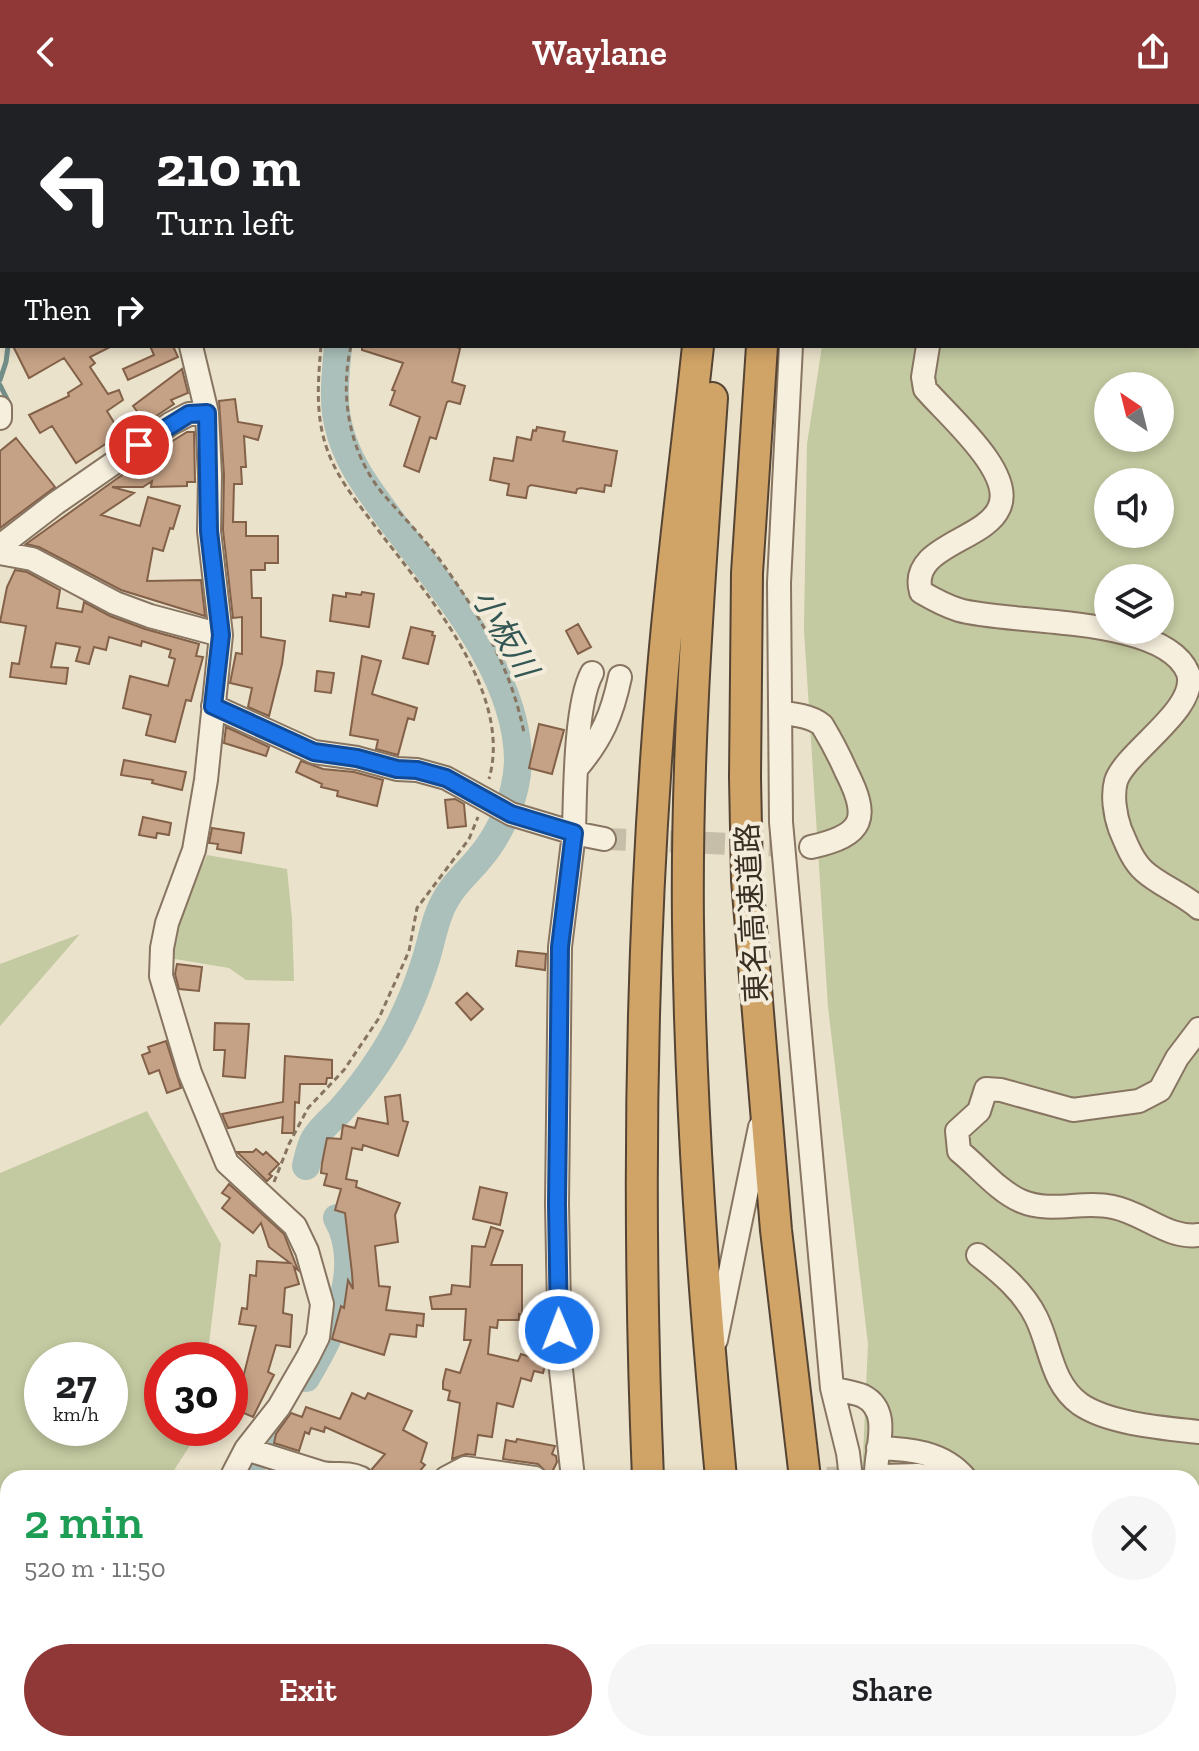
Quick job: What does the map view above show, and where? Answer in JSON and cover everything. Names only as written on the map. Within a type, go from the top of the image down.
[{"type":"highway","points":[[648,1470],[642,1203],[647,941],[662,681],[698,348]]},
{"type":"highway","name":"東名高速道路","points":[[716,348],[692,741],[688,920],[690,1064],[720,1470]]},
{"type":"highway","name":"東名高速道路","points":[[762,348],[747,573],[747,880],[765,1105],[804,1470]]},
{"type":"street","points":[[191,348],[207,413],[209,531],[221,635],[206,780],[194,850],[167,923],[161,976],[190,1073],[227,1163],[295,1226],[307,1251],[322,1304],[318,1337],[279,1407],[246,1449],[235,1470]]},
{"type":"street","points":[[791,348],[779,583],[782,846],[832,1388],[850,1470]]},
{"type":"street","points":[[928,348],[923,377],[925,389],[994,468],[1003,488],[1000,508],[991,520],[935,555],[924,566],[918,581],[921,592],[961,611],[1044,619],[1098,629],[1143,638],[1173,653],[1189,674],[1189,688],[1168,723],[1127,764],[1117,779],[1115,808],[1125,840],[1143,871],[1199,908]]},
{"type":"street","points":[[0,408],[0,418]]},
{"type":"street","points":[[0,546],[36,517],[170,424],[189,414],[207,413]]},
{"type":"street","points":[[0,553],[32,559],[138,612],[221,635]]},
{"type":"street","points":[[572,1470],[560,1361],[557,1204],[560,947],[574,833],[576,769],[584,692],[592,673]]},
{"type":"street","points":[[576,769],[600,739],[613,713],[620,677]]},
{"type":"street","points":[[213,706],[314,752],[357,758],[446,778],[511,814],[604,839]]},
{"type":"street","points":[[780,713],[794,714],[822,725],[858,794],[862,812],[856,827],[837,839],[811,847]]},
{"type":"street","points":[[1199,1029],[1177,1058],[1160,1090],[1139,1101],[1073,1110],[1001,1090],[986,1089],[979,1111],[957,1131],[959,1151],[1019,1200],[1039,1207],[1092,1204],[1112,1207],[1130,1211],[1176,1235],[1199,1235]]},
{"type":"street","points":[[711,1365],[765,1105]]},
{"type":"street","points":[[978,1255],[1006,1277],[1037,1318],[1058,1379],[1078,1403],[1099,1414],[1199,1432]]},
{"type":"street","points":[[832,1388],[861,1395],[876,1408],[881,1427],[880,1470]]},
{"type":"street","points":[[878,1448],[923,1452],[958,1470]]},
{"type":"street","points":[[246,1449],[312,1470]]},
{"type":"path","points":[[351,348],[346,387],[348,415],[366,468],[382,493],[438,557],[488,631],[513,686],[524,733]]},
{"type":"green space","points":[[822,348],[1199,348],[1199,1470],[862,1470],[868,1344],[828,1007],[804,630],[807,444]]},
{"type":"green space","points":[[207,855],[287,869],[294,981],[246,980],[229,968],[169,958],[175,920]]},
{"type":"green space","points":[[80,934],[0,1026],[0,964]]},
{"type":"green space","points":[[147,1111],[221,1244],[209,1342],[144,1342],[144,1446],[190,1446],[174,1470],[0,1470],[0,1173]]},
{"type":"building","points":[[14,348],[108,348],[90,357],[95,363],[90,367],[108,394],[119,390],[123,400],[107,411],[121,434],[76,463],[52,426],[40,433],[29,415],[69,396],[68,393],[82,384],[64,358],[29,378]]},
{"type":"building","points":[[151,348],[174,348],[178,357],[128,380],[123,369],[154,355]]},
{"type":"building","points":[[460,349],[452,382],[465,386],[460,404],[447,402],[436,439],[430,437],[419,472],[404,466],[420,417],[390,405],[395,391],[392,390],[403,363],[362,350]]},
{"type":"building","points":[[182,369],[188,393],[171,400],[174,404],[146,423],[133,406]]},
{"type":"building","points":[[235,399],[238,422],[262,426],[258,440],[244,436],[246,467],[241,467],[242,484],[234,484],[233,522],[246,522],[246,536],[278,536],[278,563],[265,563],[265,570],[251,570],[252,598],[261,598],[261,637],[285,641],[269,716],[248,707],[252,688],[230,683],[236,653],[242,654],[242,617],[233,618],[223,530],[224,475],[219,401]]},
{"type":"building","points":[[537,427],[565,432],[563,441],[617,451],[611,486],[605,485],[604,492],[581,488],[576,493],[531,485],[526,498],[507,495],[509,484],[490,480],[494,458],[513,461],[517,437],[531,440]]},
{"type":"building","points":[[187,432],[194,432],[195,482],[187,482],[187,486],[151,487],[152,481],[143,487],[112,487],[134,493],[101,515],[140,526],[148,497],[180,506],[163,551],[153,548],[147,581],[201,580],[205,616],[121,590],[39,547],[26,544],[147,457]]},
{"type":"building","points":[[16,438],[55,487],[0,528],[0,451]]},
{"type":"building","points":[[15,570],[27,572],[60,590],[57,608],[82,612],[84,602],[145,629],[199,644],[196,656],[203,657],[191,701],[186,700],[175,742],[146,735],[151,715],[123,708],[130,676],[168,686],[175,659],[169,657],[171,650],[142,641],[141,646],[109,637],[106,650],[94,647],[89,664],[76,661],[80,647],[56,643],[51,667],[68,668],[66,684],[10,677],[12,663],[19,664],[26,626],[0,622],[7,587]]},
{"type":"building","points":[[362,592],[374,594],[369,627],[330,621],[333,595],[346,597],[346,593],[361,595]]},
{"type":"building","points":[[578,624],[591,647],[578,654],[566,631]]},
{"type":"building","points":[[411,627],[433,632],[435,636],[428,664],[403,658]]},
{"type":"building","points":[[362,656],[381,661],[372,694],[417,708],[414,720],[408,718],[398,755],[376,749],[378,740],[350,735]]},
{"type":"building","points":[[317,671],[334,673],[331,693],[315,691]]},
{"type":"building","points":[[539,724],[564,730],[552,774],[529,768]]},
{"type":"building","points":[[226,727],[269,747],[266,756],[224,743]]},
{"type":"building","points":[[124,760],[186,772],[182,790],[152,783],[153,780],[121,775]]},
{"type":"building","points":[[301,761],[323,769],[354,772],[383,780],[377,806],[337,796],[338,791],[321,787],[322,784],[296,772]]},
{"type":"building","points":[[455,799],[464,804],[466,826],[448,828],[445,800]]},
{"type":"building","points":[[143,817],[171,823],[169,835],[157,833],[156,838],[139,835]]},
{"type":"building","points":[[212,828],[244,833],[241,853],[217,849],[218,844],[209,843]]},
{"type":"building","points":[[518,951],[546,954],[545,970],[516,966]]},
{"type":"building","points":[[177,964],[202,967],[199,991],[179,989],[175,974]]},
{"type":"building","points":[[467,993],[483,1009],[471,1020],[456,1003]]},
{"type":"building","points":[[215,1023],[249,1024],[245,1078],[223,1076],[225,1050],[214,1050]]},
{"type":"building","points":[[166,1041],[181,1088],[167,1093],[159,1070],[149,1074],[142,1055],[150,1052],[148,1047]]},
{"type":"building","points":[[285,1056],[332,1060],[332,1078],[327,1078],[326,1084],[300,1084],[299,1103],[295,1102],[294,1133],[282,1133],[283,1117],[228,1128],[222,1114],[283,1102]]},
{"type":"building","points":[[400,1095],[403,1121],[408,1122],[398,1156],[363,1145],[362,1150],[352,1148],[346,1179],[357,1181],[356,1187],[400,1203],[395,1215],[398,1242],[375,1246],[379,1286],[390,1287],[386,1310],[424,1314],[423,1326],[417,1325],[416,1337],[390,1334],[384,1355],[332,1339],[341,1306],[344,1308],[348,1280],[353,1289],[352,1273],[345,1213],[335,1210],[341,1189],[324,1185],[327,1174],[321,1173],[327,1138],[341,1139],[343,1125],[355,1128],[358,1118],[388,1124],[385,1097]]},
{"type":"building","points":[[256,1149],[263,1155],[266,1152],[279,1164],[269,1174],[272,1176],[267,1181],[237,1152],[253,1152]]},
{"type":"building","points":[[229,1184],[284,1234],[298,1270],[294,1267],[299,1284],[285,1288],[283,1313],[292,1315],[290,1347],[276,1345],[268,1372],[274,1375],[253,1417],[248,1415],[248,1358],[256,1326],[239,1324],[242,1308],[247,1309],[250,1275],[256,1276],[257,1261],[290,1263],[269,1247],[261,1223],[253,1233],[222,1208],[230,1198],[222,1193]]},
{"type":"building","points":[[480,1187],[507,1193],[500,1225],[473,1219]]},
{"type":"building","points":[[491,1227],[503,1231],[491,1265],[522,1265],[522,1315],[519,1314],[519,1320],[498,1320],[497,1328],[490,1327],[488,1354],[518,1361],[521,1354],[546,1362],[543,1373],[534,1371],[531,1381],[521,1378],[513,1407],[497,1403],[492,1437],[478,1435],[475,1455],[466,1454],[452,1459],[460,1403],[448,1400],[450,1391],[443,1389],[443,1382],[446,1369],[460,1373],[471,1340],[464,1340],[466,1309],[432,1309],[430,1297],[451,1294],[452,1285],[470,1287],[472,1246],[485,1247]]},
{"type":"building","points":[[352,1393],[365,1399],[368,1393],[412,1411],[403,1430],[427,1443],[421,1462],[425,1465],[421,1470],[372,1470],[385,1454],[325,1427],[324,1432],[311,1428],[309,1434],[305,1432],[299,1451],[274,1443],[276,1434],[291,1413],[302,1417],[306,1407],[340,1419]]},
{"type":"building","points":[[517,1439],[555,1446],[552,1454],[557,1462],[553,1470],[544,1470],[538,1464],[503,1459],[506,1440],[516,1442]]},
{"type":"waterway","points":[[0,380],[8,348]]},
{"type":"waterway","name":"小板川","points":[[306,1166],[315,1138],[364,1082],[398,1028],[420,978],[443,905],[454,887],[486,850],[506,814],[515,788],[518,761],[515,728],[491,663],[452,602],[366,486],[346,450],[335,404],[338,348]]},
{"type":"waterway","points":[[0,385],[10,405]]},
{"type":"waterway","name":"小板川","points":[[306,1378],[335,1321],[347,1279],[345,1238],[337,1218]]},
{"type":"waterway","name":"小板川","points":[[248,1470],[274,1430]]},
{"type":"tunnel","points":[[604,839],[811,847]]},
{"type":"route","points":[[139,445],[189,414],[207,413],[209,531],[221,635],[213,706],[314,752],[357,758],[446,778],[511,814],[574,833],[568,862],[560,947],[559,1330]]}]
